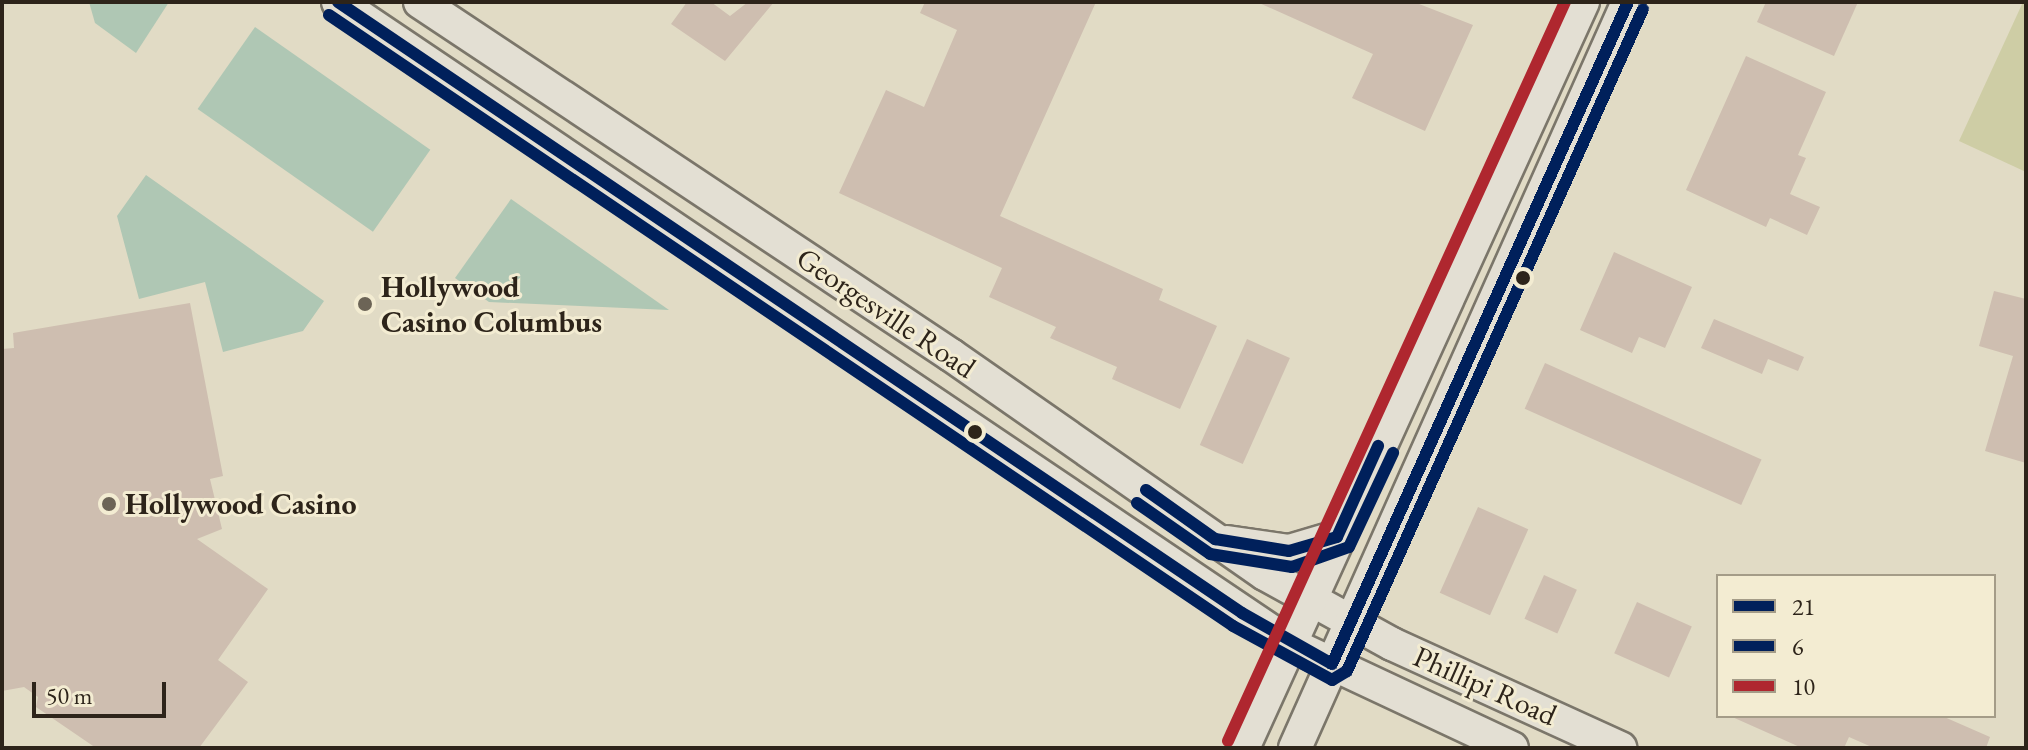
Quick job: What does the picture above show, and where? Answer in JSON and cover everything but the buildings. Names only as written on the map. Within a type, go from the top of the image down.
[{"type":"main road","name":"Georgesville Road","points":[[338,2],[1290,644],[1332,664]]},
{"type":"main road","name":"Georgesville Road","points":[[420,2],[1215,539],[1309,601],[1351,624]]},
{"type":"main road","points":[[1609,45],[1599,28],[1611,2]]},
{"type":"main road","points":[[1295,748],[1628,2]]},
{"type":"main road","points":[[1243,748],[1576,16]]},
{"type":"main road","points":[[1469,358],[1475,307],[1549,146],[1577,58],[1576,16]]},
{"type":"main road","points":[[1215,539],[1289,551],[1337,537]]},
{"type":"main road","name":"Phillipi Road","points":[[1351,624],[1620,748]]},
{"type":"main road","name":"Phillipi Road","points":[[1332,664],[1512,748]]},
{"type":"shaded area","points":[[89,2],[169,2],[136,53],[95,23]]},
{"type":"shaded area","points":[[2023,2],[2026,2],[2026,172],[1959,141]]},
{"type":"shaded area","points":[[255,27],[430,150],[373,232],[198,109]]},
{"type":"shaded area","points":[[146,175],[324,301],[303,331],[223,352],[205,282],[139,299],[117,216]]},
{"type":"shaded area","points":[[511,199],[669,310],[489,302],[455,278]]},
{"type":"transit line","name":"21","points":[[338,2],[1242,613],[1332,664],[1628,2]]},
{"type":"transit line","name":"10","points":[[1228,741],[1565,2]]},
{"type":"transit line","name":"6","points":[[329,15],[1233,626],[1332,680],[1347,671],[1643,9]]},
{"type":"transit line","name":"21","points":[[1146,490],[1215,539],[1289,551],[1337,537],[1378,446]]},
{"type":"transit line","name":"6","points":[[1137,503],[1210,554],[1292,567],[1349,547],[1393,453]]},
{"type":"place","name":"Hollywood Casino Columbus","points":[[365,304]]},
{"type":"place","name":"Hollywood Casino","points":[[109,504]]}]
